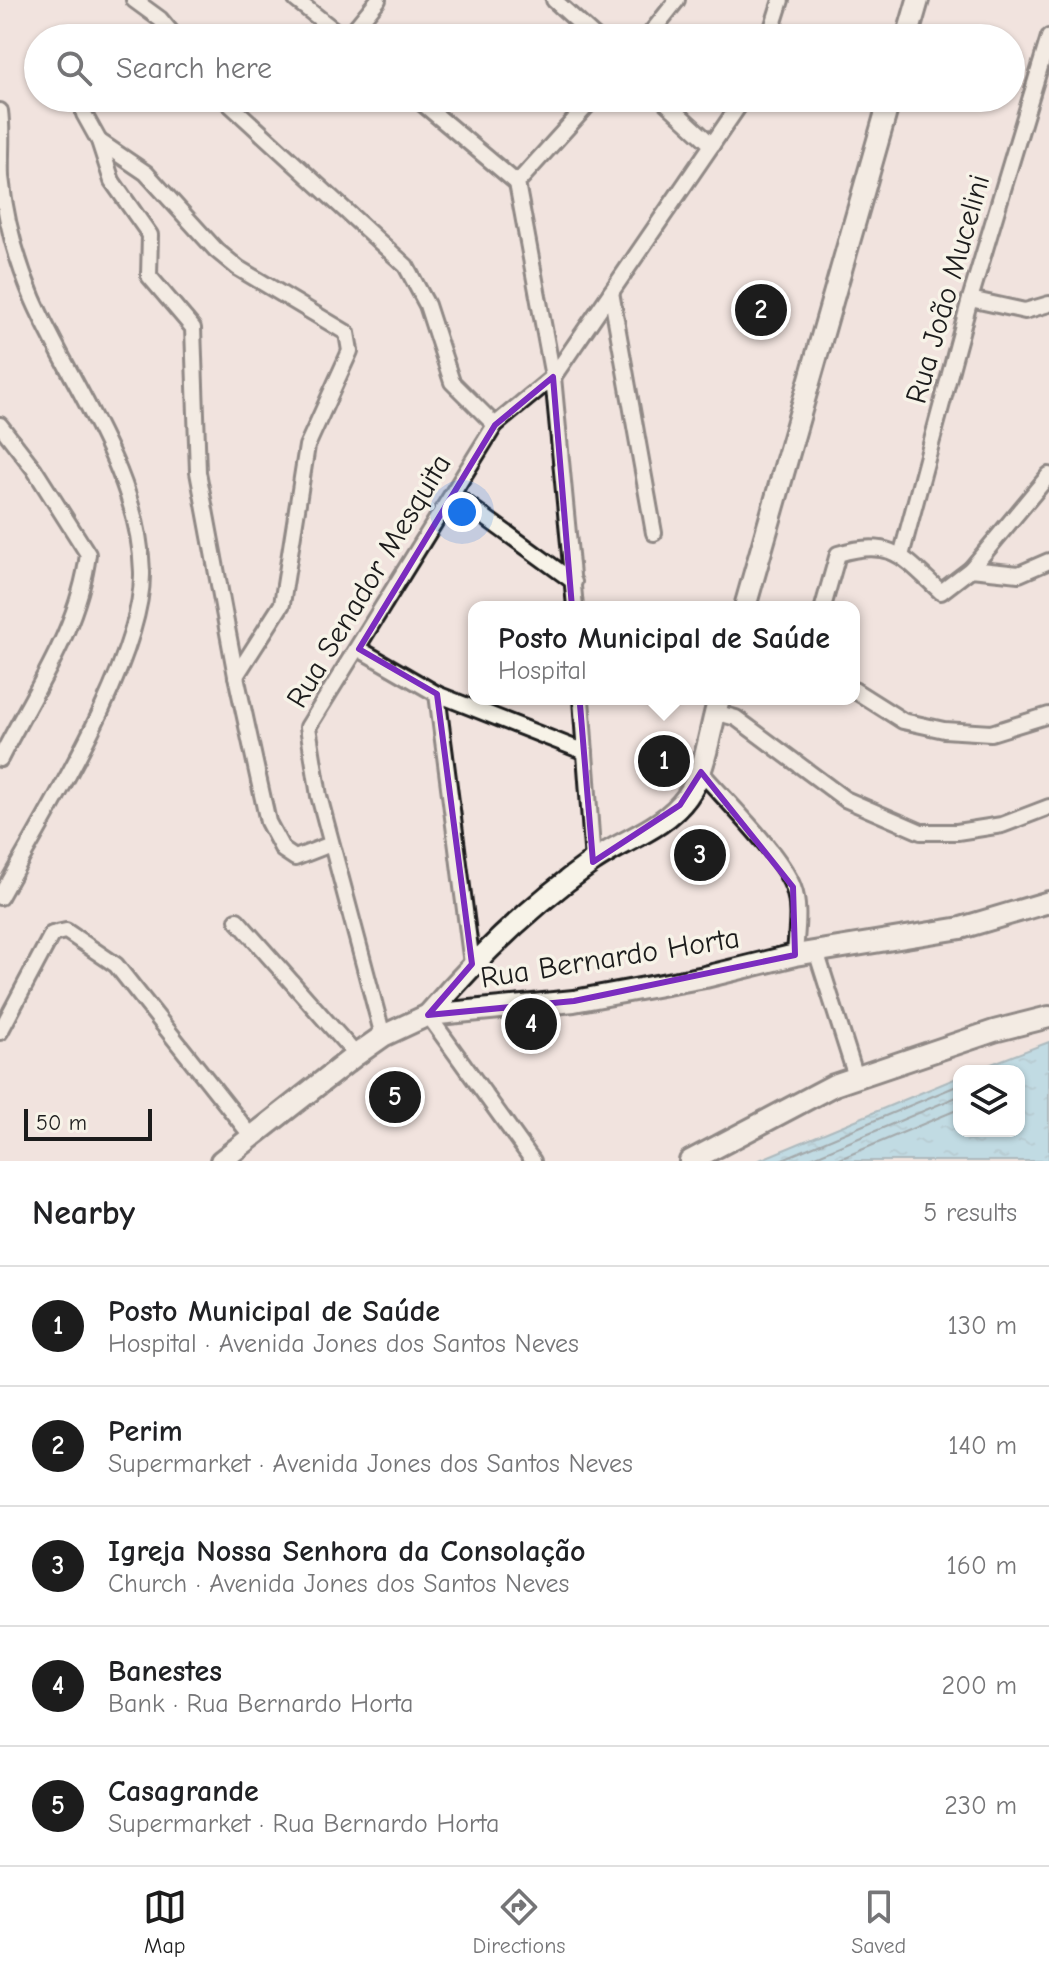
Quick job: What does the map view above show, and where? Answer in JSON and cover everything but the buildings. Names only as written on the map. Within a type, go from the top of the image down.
[{"type":"main road","points":[[911,24],[918,0]]},
{"type":"main road","points":[[747,601],[886,112]]},
{"type":"main road","points":[[428,1015],[472,964],[593,862],[652,828],[680,805],[701,772],[717,705]]},
{"type":"main road","name":"Rua Bernardo Horta","points":[[221,1161],[356,1055],[383,1036],[428,1015],[574,1001],[705,977],[816,951],[961,928],[1049,902]]},
{"type":"main road","points":[[690,1161],[856,1077],[994,1031],[1049,1017]]},
{"type":"street","points":[[134,0],[164,24]]},
{"type":"street","points":[[296,0],[327,24]]},
{"type":"street","points":[[357,24],[378,0]]},
{"type":"street","points":[[554,0],[581,24]]},
{"type":"street","points":[[773,24],[781,0]]},
{"type":"street","points":[[659,24],[676,3]]},
{"type":"street","name":"Rua João Mucelini","points":[[901,556],[970,299],[1049,37]]},
{"type":"street","points":[[0,111],[1,176],[10,232],[32,298],[123,478],[142,573],[135,627],[97,718],[0,897]]},
{"type":"street","points":[[239,112],[371,230],[406,266],[427,305],[452,382],[495,425]]},
{"type":"street","points":[[433,112],[517,183],[553,377],[575,601]]},
{"type":"street","points":[[517,183],[581,112]]},
{"type":"street","points":[[676,112],[712,145]]},
{"type":"street","name":"Rua Senador Mesquita","points":[[383,1036],[331,844],[308,727],[495,425],[553,377],[734,112]]},
{"type":"street","points":[[84,114],[99,141],[112,181],[150,235],[149,276],[193,328],[198,472],[236,676],[268,822],[283,850],[290,856],[302,858],[331,844]]},
{"type":"street","points":[[99,141],[146,173],[216,250],[278,294],[339,326],[350,340],[345,364],[307,446],[282,604],[236,676]]},
{"type":"street","points":[[611,292],[654,533]]},
{"type":"street","points":[[970,299],[1025,311],[1049,304]]},
{"type":"street","points":[[0,425],[34,469],[88,554],[84,581],[75,608],[36,693],[0,759]]},
{"type":"street","points":[[825,601],[838,554],[867,545],[901,556],[941,592],[971,569],[1049,475]]},
{"type":"street","points":[[453,494],[574,582]]},
{"type":"street","points":[[971,569],[1019,574],[1049,561]]},
{"type":"street","points":[[359,649],[437,694],[585,752]]},
{"type":"street","points":[[437,694],[472,964]]},
{"type":"street","points":[[860,694],[903,721],[944,730],[991,733],[1049,715]]},
{"type":"street","points":[[581,705],[593,862]]},
{"type":"street","points":[[717,705],[845,799],[921,832],[957,832],[1002,825],[1049,807]]},
{"type":"street","points":[[701,772],[780,866],[793,887],[797,908],[795,955]]},
{"type":"street","points":[[237,920],[356,1055]]},
{"type":"street","points":[[0,1032],[52,934],[66,931],[116,965],[253,1138]]},
{"type":"street","points":[[816,951],[856,1077]]},
{"type":"street","points":[[428,1015],[533,1161]]},
{"type":"highlighted area","points":[[553,377],[593,862],[680,805],[701,772],[793,887],[795,955],[574,1001],[428,1015],[472,964],[437,694],[359,649],[495,425]]},
{"type":"water","points":[[1049,1042],[1049,1161],[757,1161],[953,1079],[953,1137],[1025,1137],[1025,1065],[989,1065]]},
{"type":"place","name":"Perim","points":[[761,310]]},
{"type":"place","name":"Posto Municipal de Saúde","points":[[664,761]]},
{"type":"place","name":"Igreja Nossa Senhora da Consolação","points":[[700,855]]},
{"type":"place","name":"Banestes","points":[[531,1024]]},
{"type":"place","name":"Casagrande","points":[[395,1097]]}]
